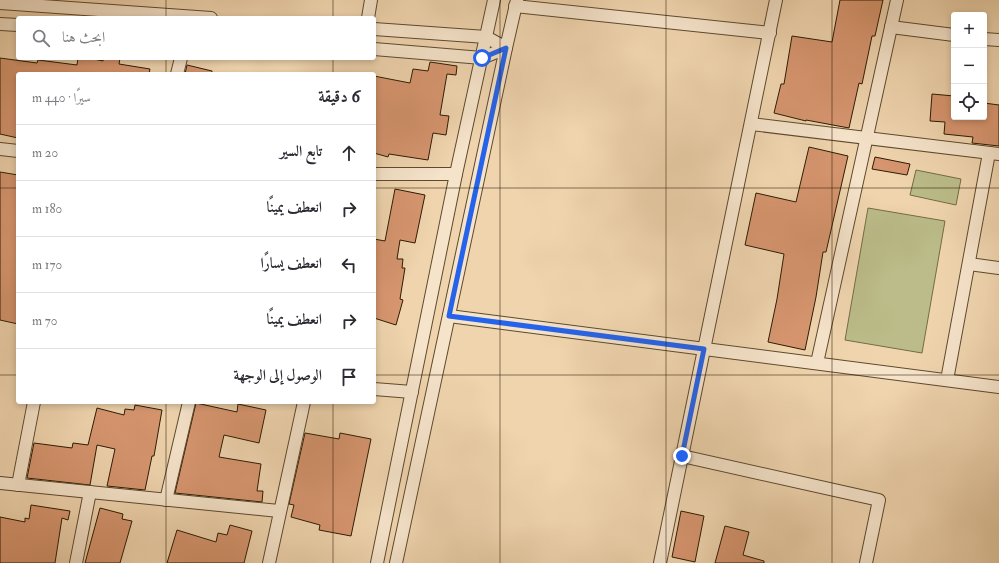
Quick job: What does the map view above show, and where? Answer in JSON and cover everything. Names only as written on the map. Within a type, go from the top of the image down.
[{"type":"street","points":[[368,16],[371,0]]},
{"type":"street","points":[[377,563],[456,174],[494,0]]},
{"type":"street","points":[[660,563],[776,0]]},
{"type":"street","points":[[817,363],[897,0]]},
{"type":"street","points":[[0,3],[113,6],[195,16]]},
{"type":"street","points":[[396,563],[516,3],[770,33]]},
{"type":"street","points":[[0,24],[16,25]]},
{"type":"street","points":[[891,27],[951,35]]},
{"type":"street","points":[[376,29],[486,37],[506,48]]},
{"type":"street","points":[[987,38],[999,40]]},
{"type":"street","points":[[376,49],[482,58],[506,48]]},
{"type":"street","points":[[178,72],[180,60]]},
{"type":"street","points":[[751,124],[994,153],[969,264],[947,380]]},
{"type":"street","points":[[0,149],[16,151]]},
{"type":"street","points":[[376,174],[456,174]]},
{"type":"street","points":[[969,264],[999,268]]},
{"type":"street","points":[[449,316],[999,387]]},
{"type":"street","points":[[376,388],[412,392]]},
{"type":"street","points":[[18,485],[34,404]]},
{"type":"street","points":[[166,500],[188,404]]},
{"type":"street","points":[[268,563],[304,404]]},
{"type":"street","points":[[682,456],[879,500],[866,563]]},
{"type":"street","points":[[0,483],[279,511]]},
{"type":"street","points":[[76,563],[90,492]]},
{"type":"green space","points":[[916,170],[961,179],[956,205],[910,195]]},
{"type":"green space","points":[[868,208],[945,221],[922,353],[845,340]]},
{"type":"building","points":[[840,0],[883,0],[875,36],[872,36],[862,84],[859,83],[849,128],[806,121],[774,113],[781,84],[784,84],[792,36],[832,42]]},
{"type":"building","points":[[0,58],[37,63],[38,60],[77,65],[78,60],[120,60],[119,64],[150,69],[149,72],[16,72],[16,138],[0,134]]},
{"type":"building","points":[[430,62],[457,66],[456,75],[447,74],[440,115],[449,116],[446,135],[433,133],[428,160],[389,154],[388,157],[376,154],[376,76],[410,83],[413,69],[428,71]]},
{"type":"building","points":[[187,65],[212,71],[212,72],[185,72]]},
{"type":"building","points":[[932,94],[951,96],[951,120],[987,120],[987,103],[999,105],[999,146],[972,143],[973,137],[944,134],[945,122],[930,121]]},
{"type":"building","points":[[809,147],[848,156],[826,252],[823,252],[816,297],[805,350],[768,342],[784,254],[745,245],[756,193],[796,202]]},
{"type":"building","points":[[875,157],[910,164],[907,175],[872,169]]},
{"type":"building","points":[[0,172],[16,175],[16,324],[0,320]]},
{"type":"building","points":[[395,189],[425,195],[415,243],[400,240],[397,259],[403,259],[402,268],[405,268],[400,299],[403,300],[396,325],[376,319],[376,239],[385,241]]},
{"type":"building","points":[[196,404],[237,412],[238,404],[266,410],[259,443],[224,435],[219,457],[261,464],[257,491],[263,491],[262,502],[175,493]]},
{"type":"building","points":[[135,405],[162,410],[154,456],[152,456],[145,490],[107,486],[115,449],[97,445],[90,485],[27,478],[34,443],[72,448],[73,443],[88,445],[97,408],[124,415],[125,409],[134,410]]},
{"type":"building","points":[[305,433],[339,439],[340,433],[371,439],[351,536],[319,530],[320,525],[291,517],[294,505],[289,504]]},
{"type":"building","points":[[31,505],[70,511],[68,520],[62,518],[55,563],[0,563],[0,517],[25,522],[25,518],[29,519]]},
{"type":"building","points":[[100,508],[123,514],[122,519],[132,521],[120,563],[85,563]]},
{"type":"building","points":[[681,511],[704,516],[695,562],[672,557]]},
{"type":"building","points":[[230,525],[252,531],[244,563],[167,563],[177,530],[216,542],[218,533],[227,535]]},
{"type":"building","points":[[725,526],[749,532],[743,555],[764,561],[764,563],[715,563]]},
{"type":"route","points":[[482,58],[506,48],[449,316],[704,349],[682,456]]}]
